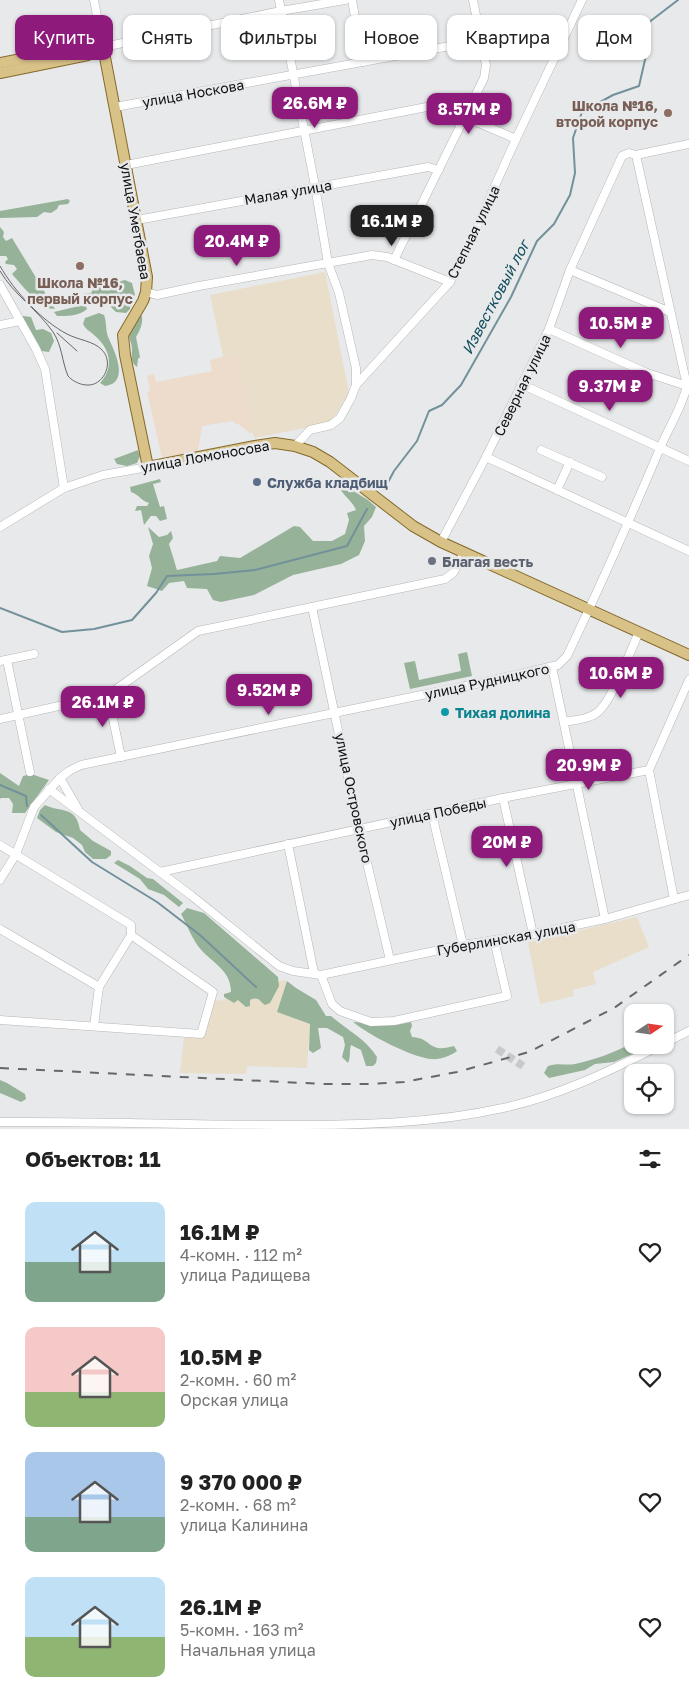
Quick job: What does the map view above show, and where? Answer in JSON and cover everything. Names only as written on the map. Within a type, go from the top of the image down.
[{"type":"main road","points":[[0,62],[37,60]]},
{"type":"main road","points":[[0,73],[37,60]]},
{"type":"main road","name":"улица Уметбаева","points":[[106,60],[147,277],[143,301],[123,335],[125,355],[148,467]]},
{"type":"main road","name":"улица Ломоносова","points":[[148,467],[275,443],[313,452],[330,462],[414,526],[441,542],[689,655]]},
{"type":"street","name":"улица Уметбаева","points":[[94,0],[97,15]]},
{"type":"street","points":[[279,0],[328,262],[339,292],[356,368],[356,386]]},
{"type":"street","points":[[113,45],[345,0]]},
{"type":"street","points":[[352,0],[363,62]]},
{"type":"street","points":[[473,0],[476,15]]},
{"type":"street","name":"Степная улица","points":[[568,29],[582,0]]},
{"type":"street","name":"улица Носкова","points":[[115,107],[447,46]]},
{"type":"street","points":[[394,260],[484,78],[485,60]]},
{"type":"street","name":"Степная улица","points":[[294,446],[310,430],[331,424],[340,418],[356,386],[450,282],[553,60]]},
{"type":"street","points":[[126,165],[437,105],[516,138]]},
{"type":"street","points":[[636,155],[689,144]]},
{"type":"street","name":"Северная улица","points":[[441,542],[486,457],[549,329],[570,270],[622,156],[629,153],[636,155]]},
{"type":"street","name":"улица Рудницкого","points":[[0,880],[16,854],[34,807],[60,778],[81,765],[336,714],[552,667],[558,665],[567,656],[660,448],[684,400],[688,385],[686,359],[670,312],[636,155]]},
{"type":"street","name":"Малая улица","points":[[137,220],[428,166],[438,170]]},
{"type":"street","points":[[146,292],[157,295],[372,255],[394,260],[450,282]]},
{"type":"street","points":[[570,270],[670,312]]},
{"type":"street","points":[[0,286],[36,349],[45,369],[64,488]]},
{"type":"street","points":[[0,325],[20,321]]},
{"type":"street","points":[[549,329],[647,373],[688,385]]},
{"type":"street","points":[[521,384],[689,461]]},
{"type":"street","points":[[541,450],[602,477]]},
{"type":"street","points":[[486,457],[689,551]]},
{"type":"street","points":[[557,490],[570,462]]},
{"type":"street","name":"улица Ломоносова","points":[[0,528],[64,488],[104,475],[148,467]]},
{"type":"street","points":[[0,719],[108,695],[198,631],[445,579],[453,573],[464,553]]},
{"type":"street","name":"улица Островского","points":[[312,607],[390,960]]},
{"type":"street","points":[[564,722],[591,716],[600,710],[611,693],[639,632]]},
{"type":"street","points":[[30,772],[4,661],[34,654]]},
{"type":"street","points":[[552,667],[605,919]]},
{"type":"street","points":[[674,900],[649,770],[689,680]]},
{"type":"street","points":[[108,695],[120,757]]},
{"type":"street","name":"улица Победы","points":[[160,872],[503,798],[649,770]]},
{"type":"street","points":[[60,778],[79,811]]},
{"type":"street","name":"Губерлинская улица","points":[[49,789],[192,896],[279,966],[293,971],[317,974],[463,945],[533,934],[605,919],[689,895]]},
{"type":"street","points":[[503,798],[533,934]]},
{"type":"street","points":[[432,814],[463,945]]},
{"type":"street","points":[[288,844],[317,974],[332,1004],[340,1011],[371,1022],[394,1021],[507,996],[494,940]]},
{"type":"street","points":[[0,845],[131,925],[131,935],[99,987],[94,1026]]},
{"type":"street","points":[[0,929],[99,987]]},
{"type":"street","points":[[0,1020],[201,1034],[213,992],[131,935]]},
{"type":"street","points":[[674,1038],[689,1031]]},
{"type":"street","points":[[0,1122],[363,1125],[441,1120],[504,1108],[555,1093],[610,1071],[643,1054]]},
{"type":"shaded area","points":[[325,272],[349,393],[330,423],[254,438],[236,353],[223,356],[210,295]]},
{"type":"shaded area","points":[[236,353],[253,433],[250,433],[233,421],[202,426],[198,451],[162,458],[147,392],[150,391],[147,376],[154,374],[156,382],[212,371],[210,360]]},
{"type":"shaded area","points":[[637,917],[649,947],[593,972],[596,984],[573,990],[574,996],[540,1004],[528,942]]},
{"type":"shaded area","points":[[284,980],[287,981],[277,1012],[310,1024],[307,1068],[247,1066],[246,1074],[180,1073],[184,1038],[204,1038],[213,999],[219,1001]]},
{"type":"green space","points":[[68,199],[70,201],[68,204],[59,205],[51,213],[44,212],[37,217],[0,218],[0,211]]},
{"type":"green space","points":[[0,227],[4,232],[3,237],[6,241],[12,238],[55,309],[45,308],[43,301],[40,298],[33,297],[12,274],[17,269],[14,265],[6,264],[5,262],[8,259],[6,256],[0,256]]},
{"type":"green space","points":[[125,280],[132,283],[135,295],[131,298],[130,309],[126,313],[116,312],[109,305],[97,305],[84,300],[82,294],[91,293],[94,288]]},
{"type":"green space","points":[[86,306],[87,309],[81,313],[69,316],[57,316],[54,312]]},
{"type":"green space","points":[[99,313],[104,315],[106,330],[119,366],[117,379],[113,384],[105,386],[100,383],[108,371],[109,358],[107,352],[99,340],[83,324],[85,318]]},
{"type":"green space","points":[[23,316],[31,317],[36,330],[43,329],[51,333],[54,341],[49,352],[41,351],[21,319]]},
{"type":"green space","points":[[140,316],[142,316],[142,324],[136,337],[140,357],[137,367],[132,361],[132,346],[129,332]]},
{"type":"green space","points":[[138,450],[140,456],[137,463],[127,466],[117,464],[114,459]]},
{"type":"green space","points":[[160,479],[161,482],[153,484],[160,507],[164,506],[167,519],[160,521],[156,516],[151,516],[144,525],[141,510],[135,511],[137,506],[147,506],[149,503],[131,492],[130,487]]},
{"type":"green space","points":[[342,484],[376,507],[372,517],[364,526],[365,541],[359,555],[341,564],[293,575],[254,595],[221,602],[213,600],[207,589],[187,588],[184,581],[169,583],[162,591],[147,586],[152,568],[149,556],[153,544],[148,527],[159,537],[167,535],[171,531],[173,538],[169,544],[177,570],[217,561],[220,556],[240,558],[294,526],[300,527],[313,541],[332,541],[345,534],[349,520],[347,513],[356,510],[340,489]]},
{"type":"green space","points":[[467,652],[472,676],[410,689],[404,663],[415,661],[419,680],[461,671],[458,654]]},
{"type":"green space","points":[[0,773],[19,786],[23,776],[31,774],[49,780],[25,813],[12,813],[13,804],[9,798],[0,799]]},
{"type":"green space","points":[[45,805],[71,813],[78,822],[80,830],[93,841],[111,851],[111,855],[106,859],[93,859],[85,852],[82,845],[73,838],[56,832],[37,818],[40,810]]},
{"type":"green space","points":[[118,860],[147,878],[153,879],[183,903],[179,907],[164,895],[148,889],[140,879],[114,863]]},
{"type":"green space","points":[[187,908],[204,913],[278,977],[279,986],[270,1003],[265,1005],[259,999],[253,999],[250,1000],[250,1006],[246,1007],[238,1000],[234,1003],[224,997],[224,994],[231,992],[228,977],[203,952],[193,938],[181,914]]},
{"type":"green space","points":[[287,981],[316,1000],[326,1016],[331,1016],[362,1040],[377,1057],[376,1063],[373,1066],[366,1066],[361,1050],[351,1045],[348,1063],[342,1057],[345,1045],[343,1037],[327,1028],[318,1028],[321,1048],[313,1053],[309,1050],[310,1024],[277,1012]]},
{"type":"green space","points":[[353,1022],[396,1025],[411,1022],[410,1031],[412,1037],[424,1040],[438,1048],[454,1046],[457,1051],[438,1059],[423,1057],[391,1045]]},
{"type":"green space","points":[[624,1047],[624,1054],[632,1054],[614,1062],[595,1064],[585,1070],[549,1078],[544,1073],[548,1066],[571,1064],[612,1053]]},
{"type":"green space","points":[[0,1080],[25,1094],[26,1099],[21,1102],[0,1093]]},
{"type":"waterway","name":"Известковый лог","points":[[384,490],[394,471],[417,441],[429,411],[442,405],[461,385],[511,297],[537,241],[554,224],[570,195],[575,173],[573,138],[582,112],[613,95],[639,86],[647,51],[643,32],[648,23],[678,0]]},
{"type":"waterway","name":"Известковый лог","points":[[0,608],[62,632],[94,629],[132,620],[156,593],[167,576],[255,570],[347,546],[367,509]]},
{"type":"waterway","points":[[0,785],[26,796],[27,806]]},
{"type":"waterway","points":[[41,815],[92,862],[157,902],[200,935],[256,987]]},
{"type":"tunnel","points":[[497,1049],[523,1066]]},
{"type":"tram line","points":[[0,266],[21,295],[48,321],[67,334],[95,345],[102,350],[107,358],[107,366],[105,374],[99,381],[87,385],[75,381],[68,376],[58,342],[53,332],[12,288],[0,271]]},
{"type":"tram line","points":[[57,333],[77,351]]},
{"type":"railway","points":[[0,1068],[324,1084],[404,1082],[457,1072],[529,1052],[614,1008],[689,955]]},
{"type":"place","name":"Школа №16, второй корпус","points":[[668,113]]},
{"type":"place","name":"Школа №16, первый корпус","points":[[80,266]]},
{"type":"place","name":"Служба кладбищ","points":[[257,482]]},
{"type":"place","name":"Благая весть","points":[[432,561]]},
{"type":"place","name":"Тихая долина","points":[[445,712]]}]
